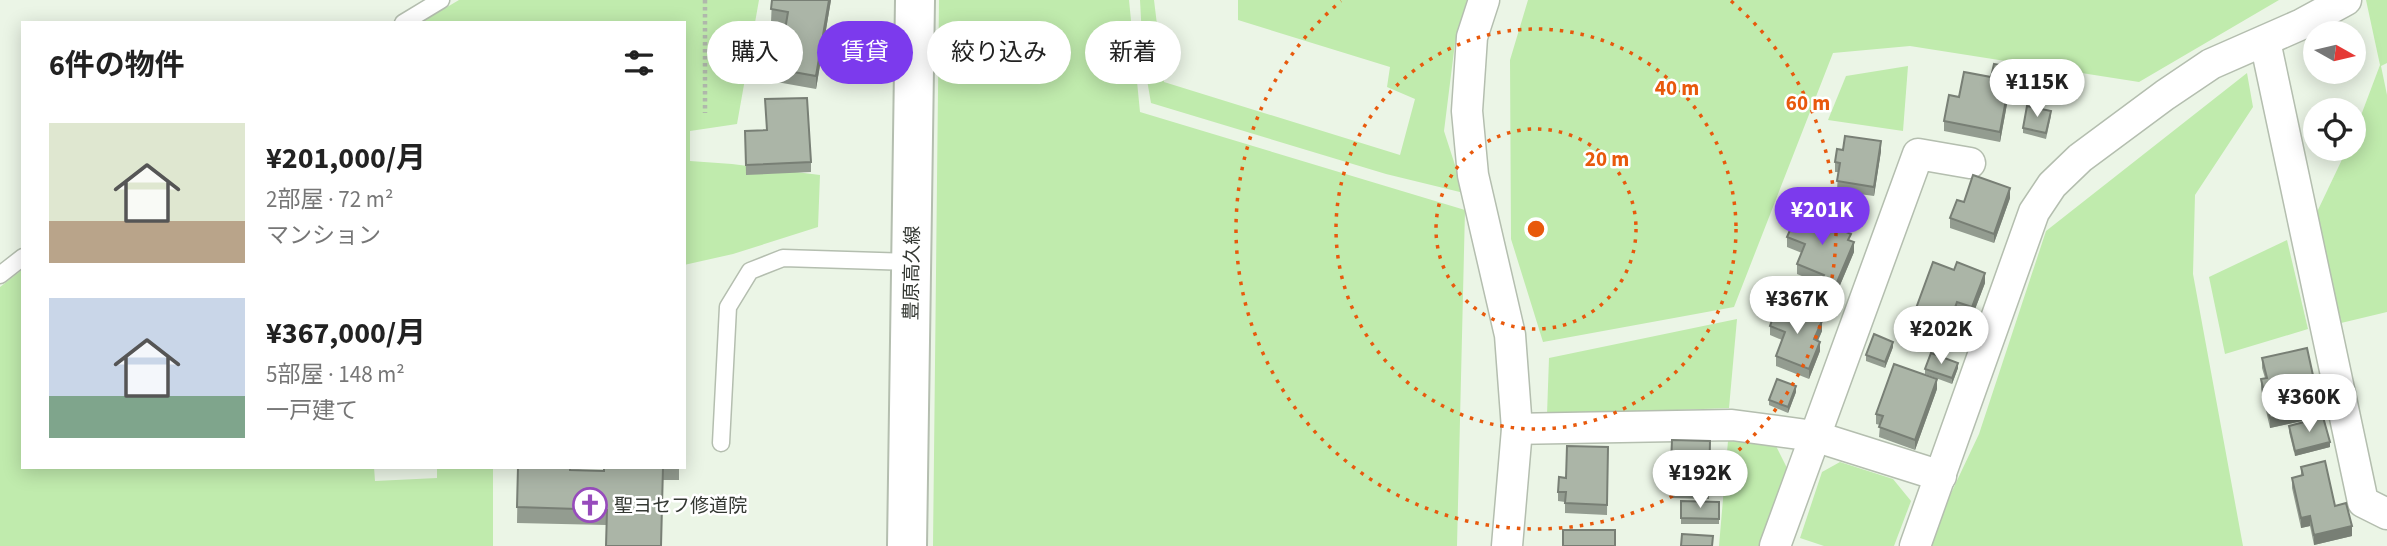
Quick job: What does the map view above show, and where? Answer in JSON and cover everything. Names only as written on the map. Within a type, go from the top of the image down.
[{"type":"main road","name":"豊原高久線","points":[[907,546],[915,0]]},
{"type":"street","points":[[1485,0],[1472,37],[1467,111],[1473,175],[1510,335],[1517,429],[1507,546]]},
{"type":"street","points":[[1915,546],[2034,212],[2052,185],[2080,158],[2165,94],[2211,64],[2302,24],[2346,0]]},
{"type":"street","points":[[2264,41],[2363,502],[2387,514]]},
{"type":"street","points":[[1775,546],[1918,154],[1970,163]]},
{"type":"street","points":[[1517,429],[1732,425],[1814,436],[1941,476]]},
{"type":"lane","points":[[405,21],[441,0]]},
{"type":"lane","points":[[721,443],[728,307],[750,271],[783,258],[911,262]]},
{"type":"lane","points":[[0,275],[21,259]]},
{"type":"path","points":[[705,0],[705,113]]},
{"type":"green space","points":[[459,0],[759,0],[755,21],[707,21],[707,84],[744,84],[737,124],[690,131],[690,161],[820,175],[818,227],[733,254],[686,265],[686,21],[423,21]]},
{"type":"green space","points":[[939,0],[1129,0],[1131,21],[1085,21],[1085,84],[1137,84],[1140,112],[1465,210],[1457,546],[933,546],[938,84],[1071,84],[1071,21],[939,21]]},
{"type":"green space","points":[[1140,0],[1154,0],[1157,21],[1141,21]]},
{"type":"green space","points":[[1238,0],[1467,0],[1455,43],[1444,131],[1464,193],[1386,174],[1151,103],[1148,84],[1170,84],[1400,155],[1415,99],[1387,87],[1390,67],[1238,20]]},
{"type":"green space","points":[[1528,0],[2279,0],[2139,82],[1910,46],[1833,53],[1734,307],[1543,342],[1511,239],[1510,60]]},
{"type":"green space","points":[[2366,0],[2387,0],[2387,63],[2381,66],[2387,95],[2387,312],[2341,323],[2317,212],[2341,161],[2366,161],[2366,102],[2380,65]]},
{"type":"green space","points":[[1908,66],[1903,131],[1828,120],[1846,76]]},
{"type":"green space","points":[[2247,73],[2253,107],[2195,195],[2193,274],[2243,546],[1926,546],[1979,434],[2046,231]]},
{"type":"green space","points":[[2287,240],[2308,329],[2225,354],[2209,277]]},
{"type":"green space","points":[[21,271],[21,469],[374,469],[375,481],[437,478],[437,469],[493,469],[493,546],[0,546],[0,287]]},
{"type":"green space","points":[[1737,319],[1729,408],[1547,415],[1549,358]]},
{"type":"green space","points":[[1728,441],[1774,442],[1788,470],[1762,546],[1719,546]]},
{"type":"green space","points":[[1840,462],[1893,479],[1911,501],[1894,546],[1824,546],[1800,538],[1822,472]]},
{"type":"building","points":[[772,0],[829,0],[825,21],[817,21],[816,76],[803,74],[803,21],[786,21],[788,12],[771,9]]},
{"type":"building","points":[[1994,64],[2012,67],[2000,132],[1944,121],[1949,95],[1959,97],[1964,72],[1991,77]]},
{"type":"building","points":[[807,98],[811,162],[746,165],[745,131],[767,130],[765,99]]},
{"type":"building","points":[[2027,106],[2051,111],[2046,133],[2023,128]]},
{"type":"building","points":[[1845,136],[1881,141],[1874,187],[1837,181],[1840,163],[1835,162],[1837,149],[1843,150]]},
{"type":"building","points":[[1973,175],[2010,188],[1994,234],[1950,218],[1957,200],[1964,202]]},
{"type":"building","points":[[1798,212],[1851,234],[1848,240],[1854,242],[1835,287],[1821,281],[1824,275],[1797,264],[1805,244],[1787,237]]},
{"type":"building","points":[[1933,262],[1954,270],[1957,262],[1985,273],[1972,307],[1957,302],[1945,335],[1911,322]]},
{"type":"building","points":[[1778,304],[1822,321],[1814,339],[1820,342],[1809,369],[1776,356],[1785,332],[1770,326]]},
{"type":"building","points":[[1874,334],[1893,342],[1885,362],[1866,355]]},
{"type":"building","points":[[2307,348],[2314,380],[2308,381],[2315,408],[2270,418],[2261,379],[2267,378],[2262,358]]},
{"type":"building","points":[[1931,353],[1958,363],[1952,378],[1925,369]]},
{"type":"building","points":[[1894,364],[1937,379],[1915,440],[1879,427],[1883,416],[1876,414]]},
{"type":"building","points":[[1777,379],[1796,386],[1788,407],[1769,400]]},
{"type":"building","points":[[2323,417],[2330,442],[2295,451],[2289,426]]},
{"type":"building","points":[[1672,440],[1710,441],[1709,489],[1670,489]]},
{"type":"building","points":[[1567,446],[1608,447],[1607,505],[1565,503],[1566,492],[1558,492],[1559,477],[1566,478]]},
{"type":"building","points":[[2325,461],[2335,506],[2346,503],[2352,526],[2314,535],[2310,516],[2301,518],[2292,478],[2303,475],[2301,467]]},
{"type":"building","name":"聖ヨセフ修道院","points":[[518,469],[663,469],[661,546],[606,546],[607,510],[517,507]]},
{"type":"building","points":[[1681,501],[1719,502],[1719,519],[1681,518]]},
{"type":"building","points":[[1563,530],[1615,530],[1615,546],[1563,546]]},
{"type":"building","points":[[1682,534],[1713,536],[1712,546],[1681,546]]},
{"type":"place","name":"聖ヨセフ修道院","points":[[590,505]]}]
